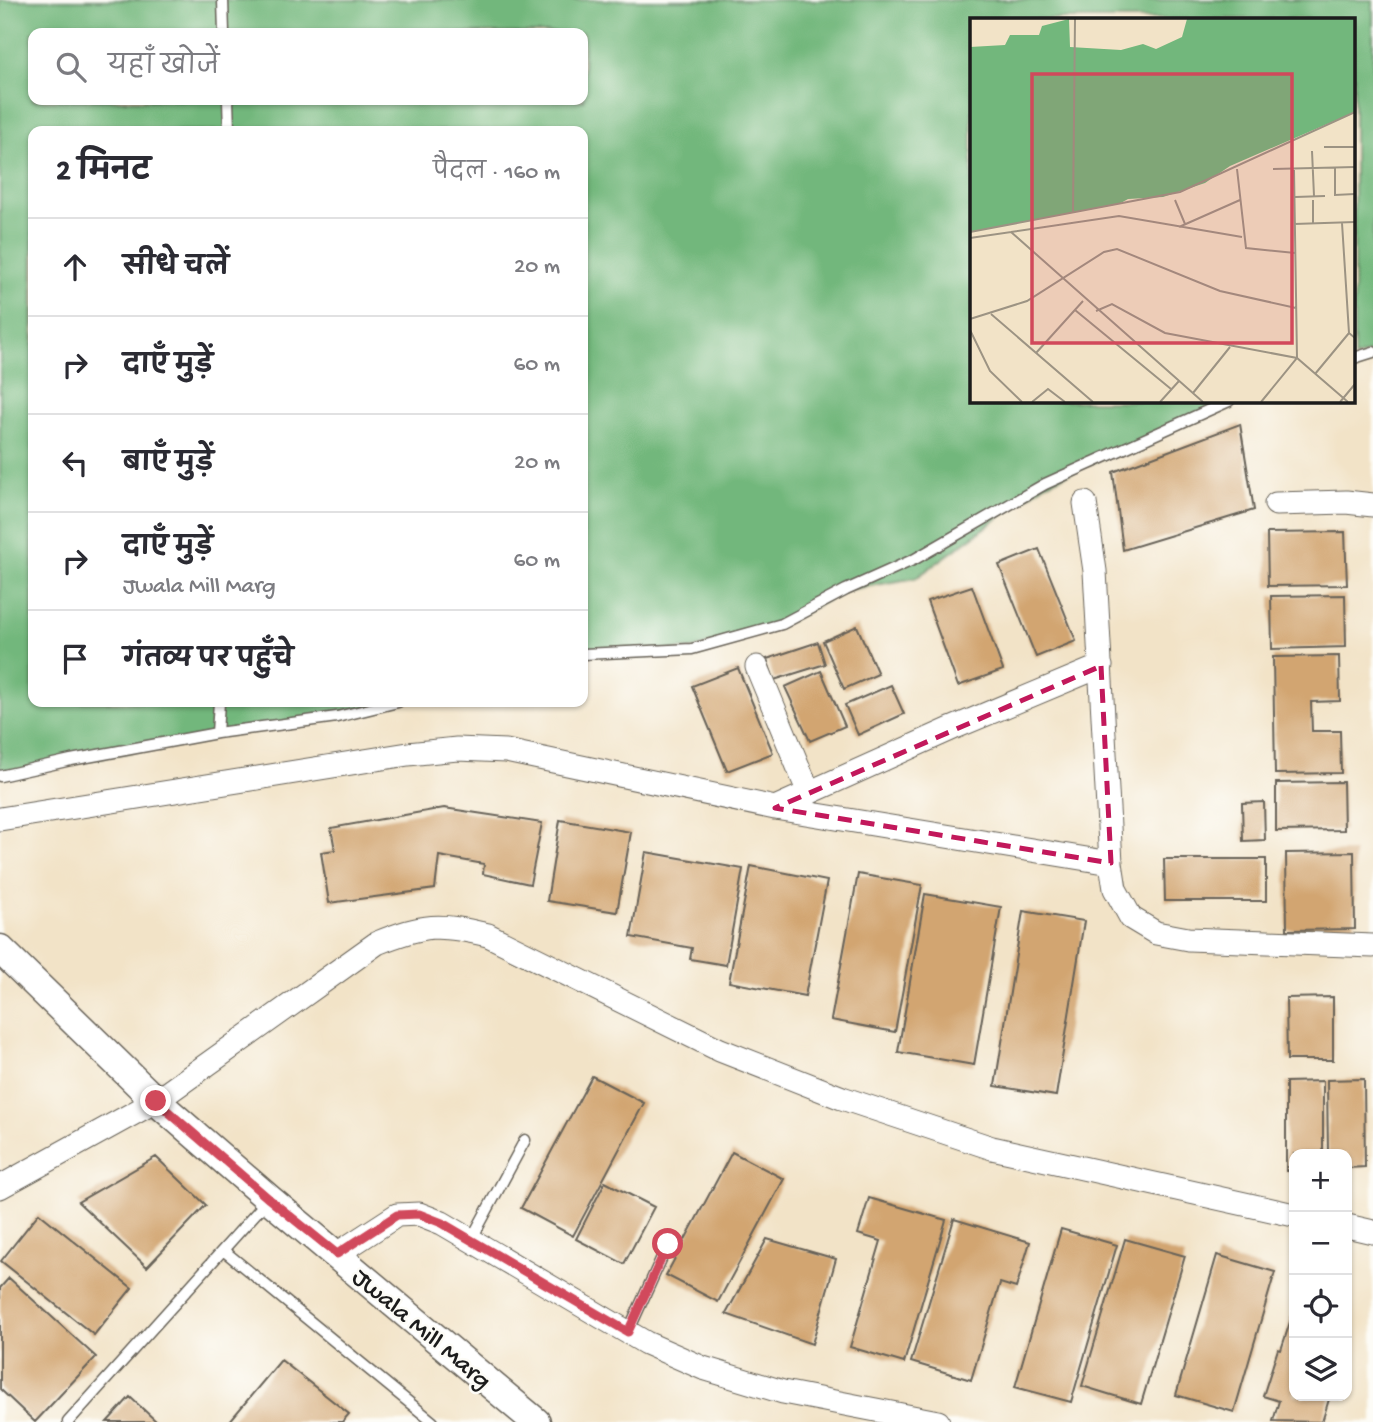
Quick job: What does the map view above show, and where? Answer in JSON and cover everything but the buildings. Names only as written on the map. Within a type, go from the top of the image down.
[{"type":"street","points":[[1276,504],[1346,502],[1373,505]]},
{"type":"street","points":[[1085,503],[1095,571],[1111,863],[1115,889],[1131,918],[1156,933],[1188,939],[1373,946]]},
{"type":"street","points":[[775,807],[1101,666]]},
{"type":"street","points":[[757,667],[809,793]]},
{"type":"street","points":[[0,819],[408,754],[457,749],[506,751],[775,807],[1111,863]]},
{"type":"street","points":[[0,1187],[156,1101],[377,943],[413,929],[450,926],[488,935],[720,1050],[842,1098],[992,1148],[1289,1214]]},
{"type":"street","name":"Jwala Mill Marg","points":[[0,949],[156,1101],[536,1422]]},
{"type":"street","points":[[337,1254],[397,1215],[419,1214],[442,1223],[628,1332],[703,1368],[770,1388],[938,1422]]},
{"type":"street","points":[[1352,1227],[1373,1232]]},
{"type":"lane","points":[[223,0],[224,28]]},
{"type":"lane","points":[[228,105],[229,126]]},
{"type":"lane","points":[[1356,357],[1373,352]]},
{"type":"lane","points":[[588,654],[692,649],[782,624],[846,590],[915,559],[1045,484],[1227,402]]},
{"type":"lane","points":[[217,733],[219,707]]},
{"type":"lane","points":[[0,776],[217,733],[337,717],[378,707]]},
{"type":"lane","points":[[471,1240],[525,1140]]},
{"type":"lane","points":[[68,1422],[269,1199]]},
{"type":"lane","points":[[628,1332],[668,1244]]},
{"type":"lane","points":[[223,1250],[433,1422]]},
{"type":"highlighted area","points":[[1101,666],[1111,863],[775,808]]},
{"type":"green space","points":[[0,0],[1373,0],[1373,352],[1356,357],[1356,18],[970,18],[970,402],[1227,402],[1045,484],[916,578],[846,590],[782,624],[692,649],[588,654],[588,126],[28,126],[28,707],[371,707],[0,776]]},
{"type":"route","points":[[156,1101],[337,1254],[397,1215],[419,1214],[442,1223],[628,1332],[668,1244]]}]
